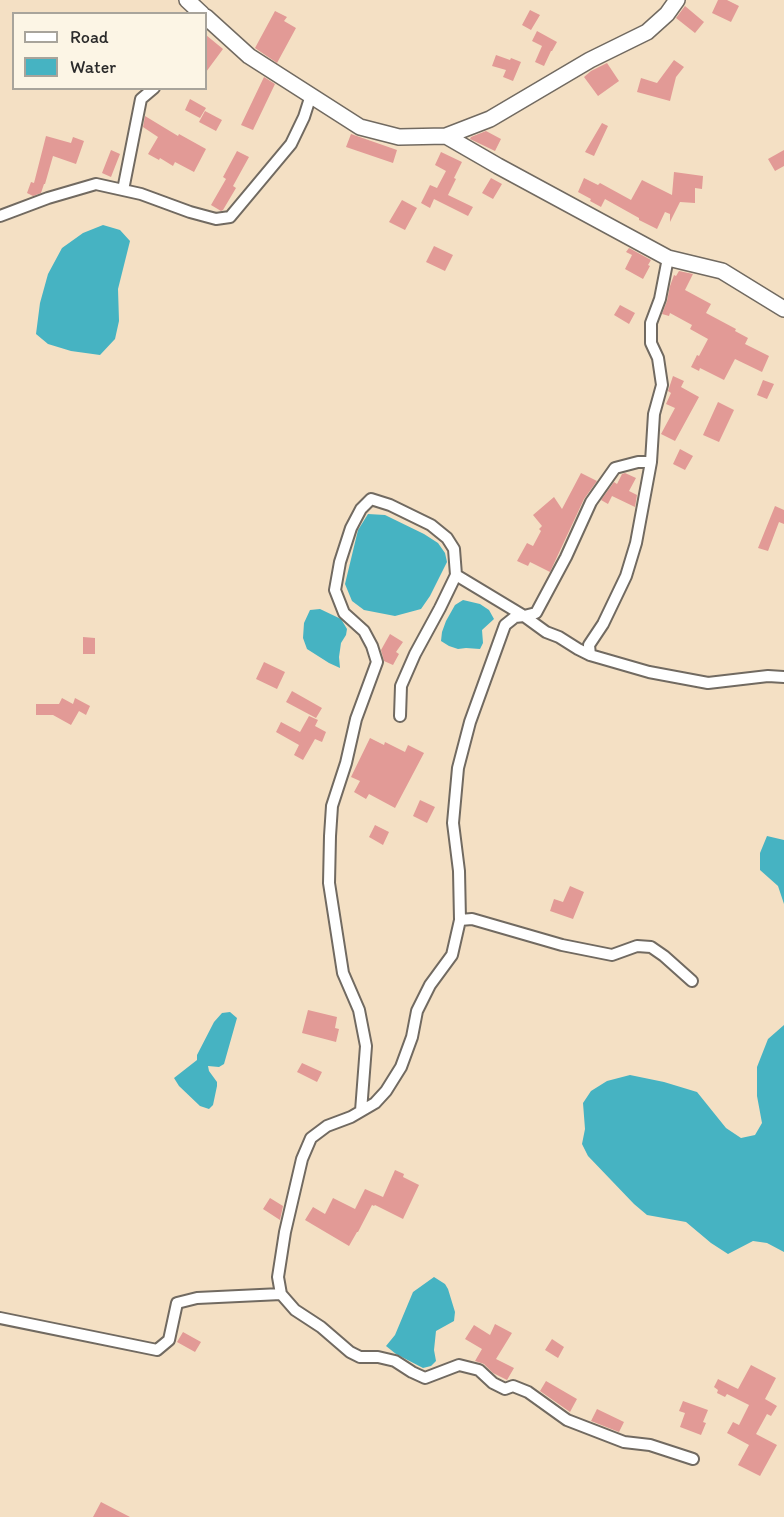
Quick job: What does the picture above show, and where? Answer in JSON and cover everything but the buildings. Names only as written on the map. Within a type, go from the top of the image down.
[{"type":"street","points":[[187,0],[198,12]]},
{"type":"street","points":[[207,21],[249,56],[360,127],[399,137],[446,136],[490,119],[590,60],[646,32],[667,14],[677,0]]},
{"type":"street","points":[[123,190],[141,99],[152,90]]},
{"type":"street","points":[[0,216],[48,198],[96,184],[141,194],[216,219],[230,218],[291,144],[304,117],[311,95]]},
{"type":"street","points":[[446,136],[668,258],[722,271],[784,309]]},
{"type":"street","points":[[590,655],[589,645],[603,624],[626,576],[636,543],[651,462],[654,414],[662,385],[658,358],[651,343],[651,323],[660,299],[668,258]]},
{"type":"street","points":[[651,462],[638,462],[615,468],[591,502],[536,613],[515,617],[505,625],[470,722],[458,768],[453,823],[459,871],[460,920],[452,955],[430,985],[417,1011],[412,1037],[401,1067],[386,1091],[375,1103],[351,1117],[327,1126],[311,1138],[302,1159],[278,1277],[281,1294],[295,1310],[350,1352],[360,1357],[378,1357],[394,1361],[424,1378],[459,1365],[479,1370],[493,1383],[505,1389],[513,1386],[528,1392],[567,1420],[624,1442],[650,1445],[693,1459]]},
{"type":"street","points":[[361,1111],[366,1046],[358,1010],[343,974],[329,883],[332,806],[346,763],[356,719],[377,662],[364,631],[344,613],[335,590],[340,562],[351,528],[361,509],[371,499],[390,505],[431,525],[447,538],[454,549],[456,575],[401,686],[400,716]]},
{"type":"street","points":[[456,575],[546,632],[590,655],[649,672],[708,683],[768,676],[784,677]]},
{"type":"street","points":[[460,920],[472,919],[562,945],[612,955],[638,946],[651,947],[692,981]]},
{"type":"street","points":[[0,1318],[157,1350],[169,1340],[177,1303],[197,1298],[281,1294]]},
{"type":"water","points":[[103,225],[120,230],[130,241],[118,289],[119,321],[115,339],[100,355],[71,351],[48,344],[36,334],[40,303],[48,274],[62,248],[83,233]]},
{"type":"water","points":[[368,514],[385,515],[424,534],[438,543],[445,553],[447,562],[421,609],[395,616],[364,610],[352,601],[345,584],[358,530]]},
{"type":"water","points":[[463,600],[480,604],[489,610],[494,619],[482,630],[483,643],[480,649],[458,649],[441,641],[446,621],[455,605]]},
{"type":"water","points":[[320,609],[341,619],[347,629],[341,643],[340,668],[307,649],[303,638],[304,623],[310,610]]},
{"type":"water","points":[[767,836],[784,840],[784,904],[778,886],[760,870],[760,853]]},
{"type":"water","points":[[230,1012],[237,1018],[224,1064],[219,1067],[208,1066],[217,1082],[213,1105],[209,1109],[200,1106],[174,1078],[197,1060],[197,1055],[214,1022],[222,1013]]},
{"type":"water","points":[[784,1025],[784,1252],[767,1243],[753,1241],[728,1254],[686,1222],[647,1215],[588,1156],[582,1144],[585,1129],[583,1103],[591,1091],[607,1081],[630,1075],[697,1092],[726,1128],[741,1138],[755,1135],[762,1123],[757,1096],[757,1067],[768,1039]]},
{"type":"water","points":[[434,1277],[445,1284],[448,1289],[455,1312],[454,1321],[436,1331],[434,1350],[436,1361],[431,1366],[423,1368],[386,1346],[395,1335],[413,1292]]}]
